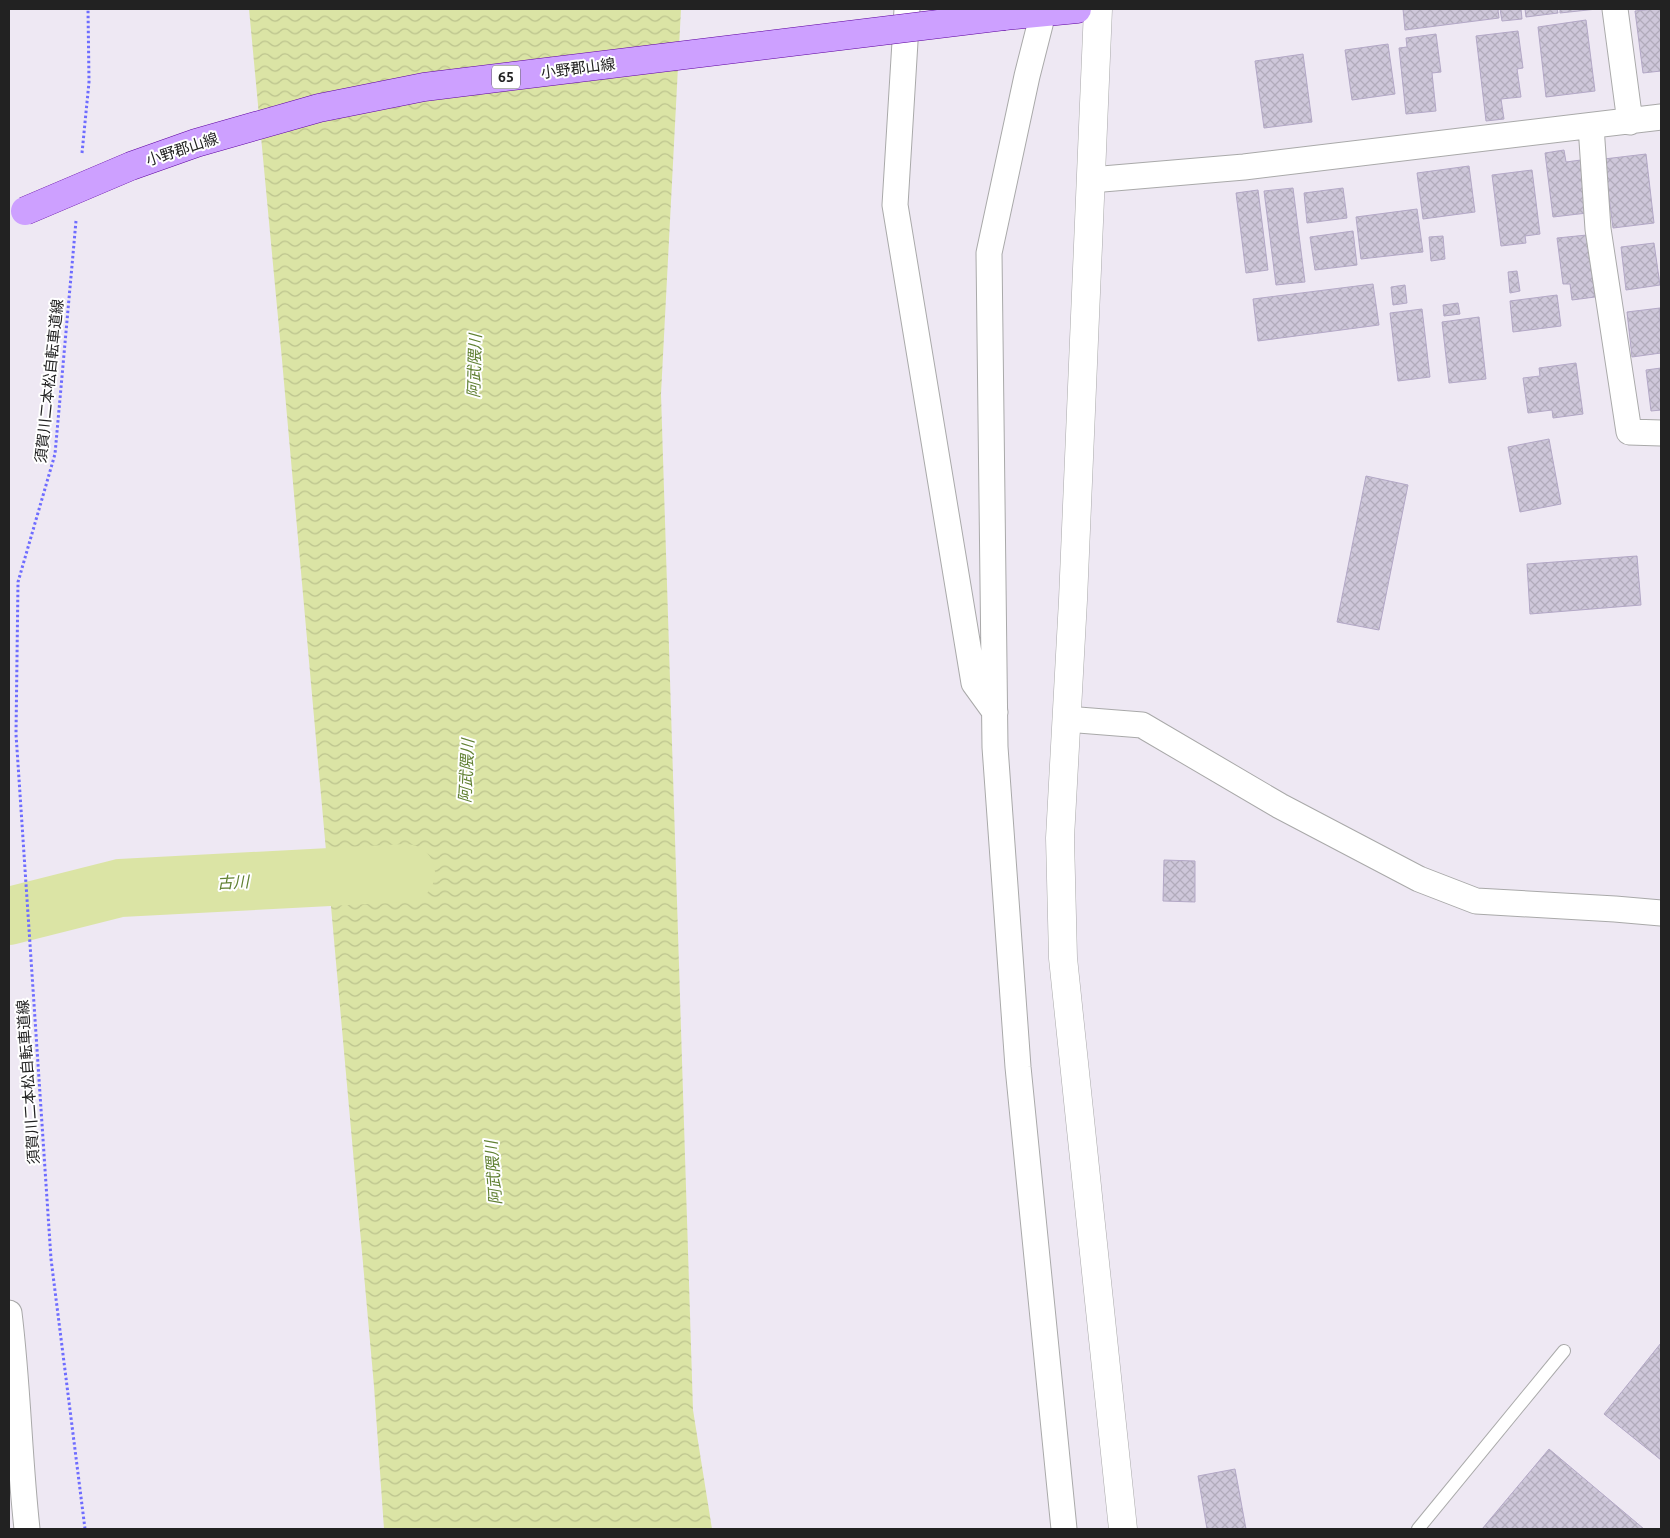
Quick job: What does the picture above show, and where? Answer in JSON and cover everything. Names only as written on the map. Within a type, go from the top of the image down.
[{"type":"main road","name":"小野郡山線","points":[[17,215],[131,166],[196,143],[319,108],[424,87],[1042,11],[1077,9]]},
{"type":"street","points":[[907,9],[895,205],[974,683],[995,712]]},
{"type":"street","points":[[1098,9],[1073,600],[1060,838],[1064,958],[1123,1529]]},
{"type":"street","points":[[1615,9],[1630,122]]},
{"type":"street","points":[[1042,11],[989,253],[995,747],[1018,1067],[1064,1529]]},
{"type":"street","points":[[1091,180],[1244,168],[1661,117]]},
{"type":"street","points":[[1591,126],[1598,229],[1629,432],[1661,433]]},
{"type":"street","points":[[1066,719],[1142,725],[1280,806],[1419,879],[1476,901],[1661,913]]},
{"type":"street","points":[[9,1313],[27,1529]]},
{"type":"lane","points":[[1418,1529],[1564,1352]]},
{"type":"path","points":[[82,160],[89,82],[88,9]]},
{"type":"path","name":"須賀川二本松自転車道線","points":[[76,219],[56,454],[18,582],[16,734],[52,1259],[85,1529]]},
{"type":"water","name":"阿武隈川","points":[[249,9],[681,9],[661,394],[693,1410],[712,1529],[384,1529],[374,1386]]},
{"type":"building","points":[[1403,9],[1498,9],[1499,18],[1405,30]]},
{"type":"building","points":[[1500,9],[1521,9],[1522,19],[1502,21]]},
{"type":"building","points":[[1525,9],[1557,9],[1558,13],[1526,17]]},
{"type":"building","points":[[1560,9],[1597,9],[1560,13]]},
{"type":"building","points":[[1661,9],[1661,71],[1643,73],[1635,11]]},
{"type":"building","points":[[1586,20],[1595,91],[1546,97],[1538,27]]},
{"type":"building","points":[[1518,31],[1523,68],[1517,69],[1521,97],[1501,99],[1504,119],[1486,121],[1476,36]]},
{"type":"building","points":[[1436,34],[1441,72],[1432,73],[1436,111],[1406,114],[1399,48],[1407,47],[1406,38]]},
{"type":"building","points":[[1388,44],[1395,94],[1352,100],[1345,50]]},
{"type":"building","points":[[1303,54],[1312,122],[1264,128],[1255,61]]},
{"type":"building","points":[[1564,150],[1566,162],[1581,160],[1587,213],[1553,217],[1545,153]]},
{"type":"building","points":[[1646,154],[1654,223],[1613,228],[1604,159]]},
{"type":"building","points":[[1469,166],[1475,212],[1423,219],[1417,173]]},
{"type":"building","points":[[1532,170],[1540,234],[1525,236],[1526,243],[1501,246],[1492,175]]},
{"type":"building","points":[[1293,188],[1305,282],[1276,285],[1264,191]]},
{"type":"building","points":[[1343,188],[1347,218],[1307,223],[1304,193]]},
{"type":"building","points":[[1258,190],[1268,270],[1246,273],[1236,193]]},
{"type":"building","points":[[1417,209],[1423,252],[1361,259],[1356,217]]},
{"type":"building","points":[[1353,231],[1357,265],[1315,270],[1310,237]]},
{"type":"building","points":[[1587,235],[1595,297],[1572,300],[1570,284],[1563,284],[1557,238]]},
{"type":"building","points":[[1443,236],[1445,259],[1431,261],[1429,237]]},
{"type":"building","points":[[1654,243],[1660,285],[1626,290],[1621,247]]},
{"type":"building","points":[[1517,271],[1520,291],[1510,293],[1508,272]]},
{"type":"building","points":[[1373,284],[1379,325],[1258,341],[1253,299]]},
{"type":"building","points":[[1405,285],[1407,303],[1393,305],[1391,287]]},
{"type":"building","points":[[1557,295],[1561,326],[1513,332],[1510,301]]},
{"type":"building","points":[[1458,303],[1460,314],[1444,316],[1443,305]]},
{"type":"building","points":[[1660,308],[1661,353],[1632,357],[1627,312]]},
{"type":"building","points":[[1422,309],[1430,377],[1398,381],[1390,313]]},
{"type":"building","points":[[1479,317],[1486,379],[1449,383],[1442,322]]},
{"type":"building","points":[[1576,363],[1583,414],[1553,418],[1552,410],[1528,413],[1523,378],[1540,376],[1539,368]]},
{"type":"building","points":[[1661,368],[1661,410],[1651,411],[1646,370]]},
{"type":"building","points":[[1549,439],[1561,504],[1520,512],[1508,447]]},
{"type":"building","points":[[1366,476],[1408,485],[1379,630],[1337,622]]},
{"type":"building","points":[[1637,556],[1641,605],[1530,614],[1527,564]]},
{"type":"building","points":[[1164,860],[1195,861],[1195,902],[1163,901]]},
{"type":"building","points":[[1661,1343],[1661,1460],[1604,1414]]},
{"type":"building","points":[[1549,1449],[1644,1529],[1482,1529]]},
{"type":"building","points":[[1235,1469],[1246,1529],[1207,1529],[1198,1476]]},
{"type":"waterway","name":"古川","points":[[9,916],[120,888],[406,873]]}]
